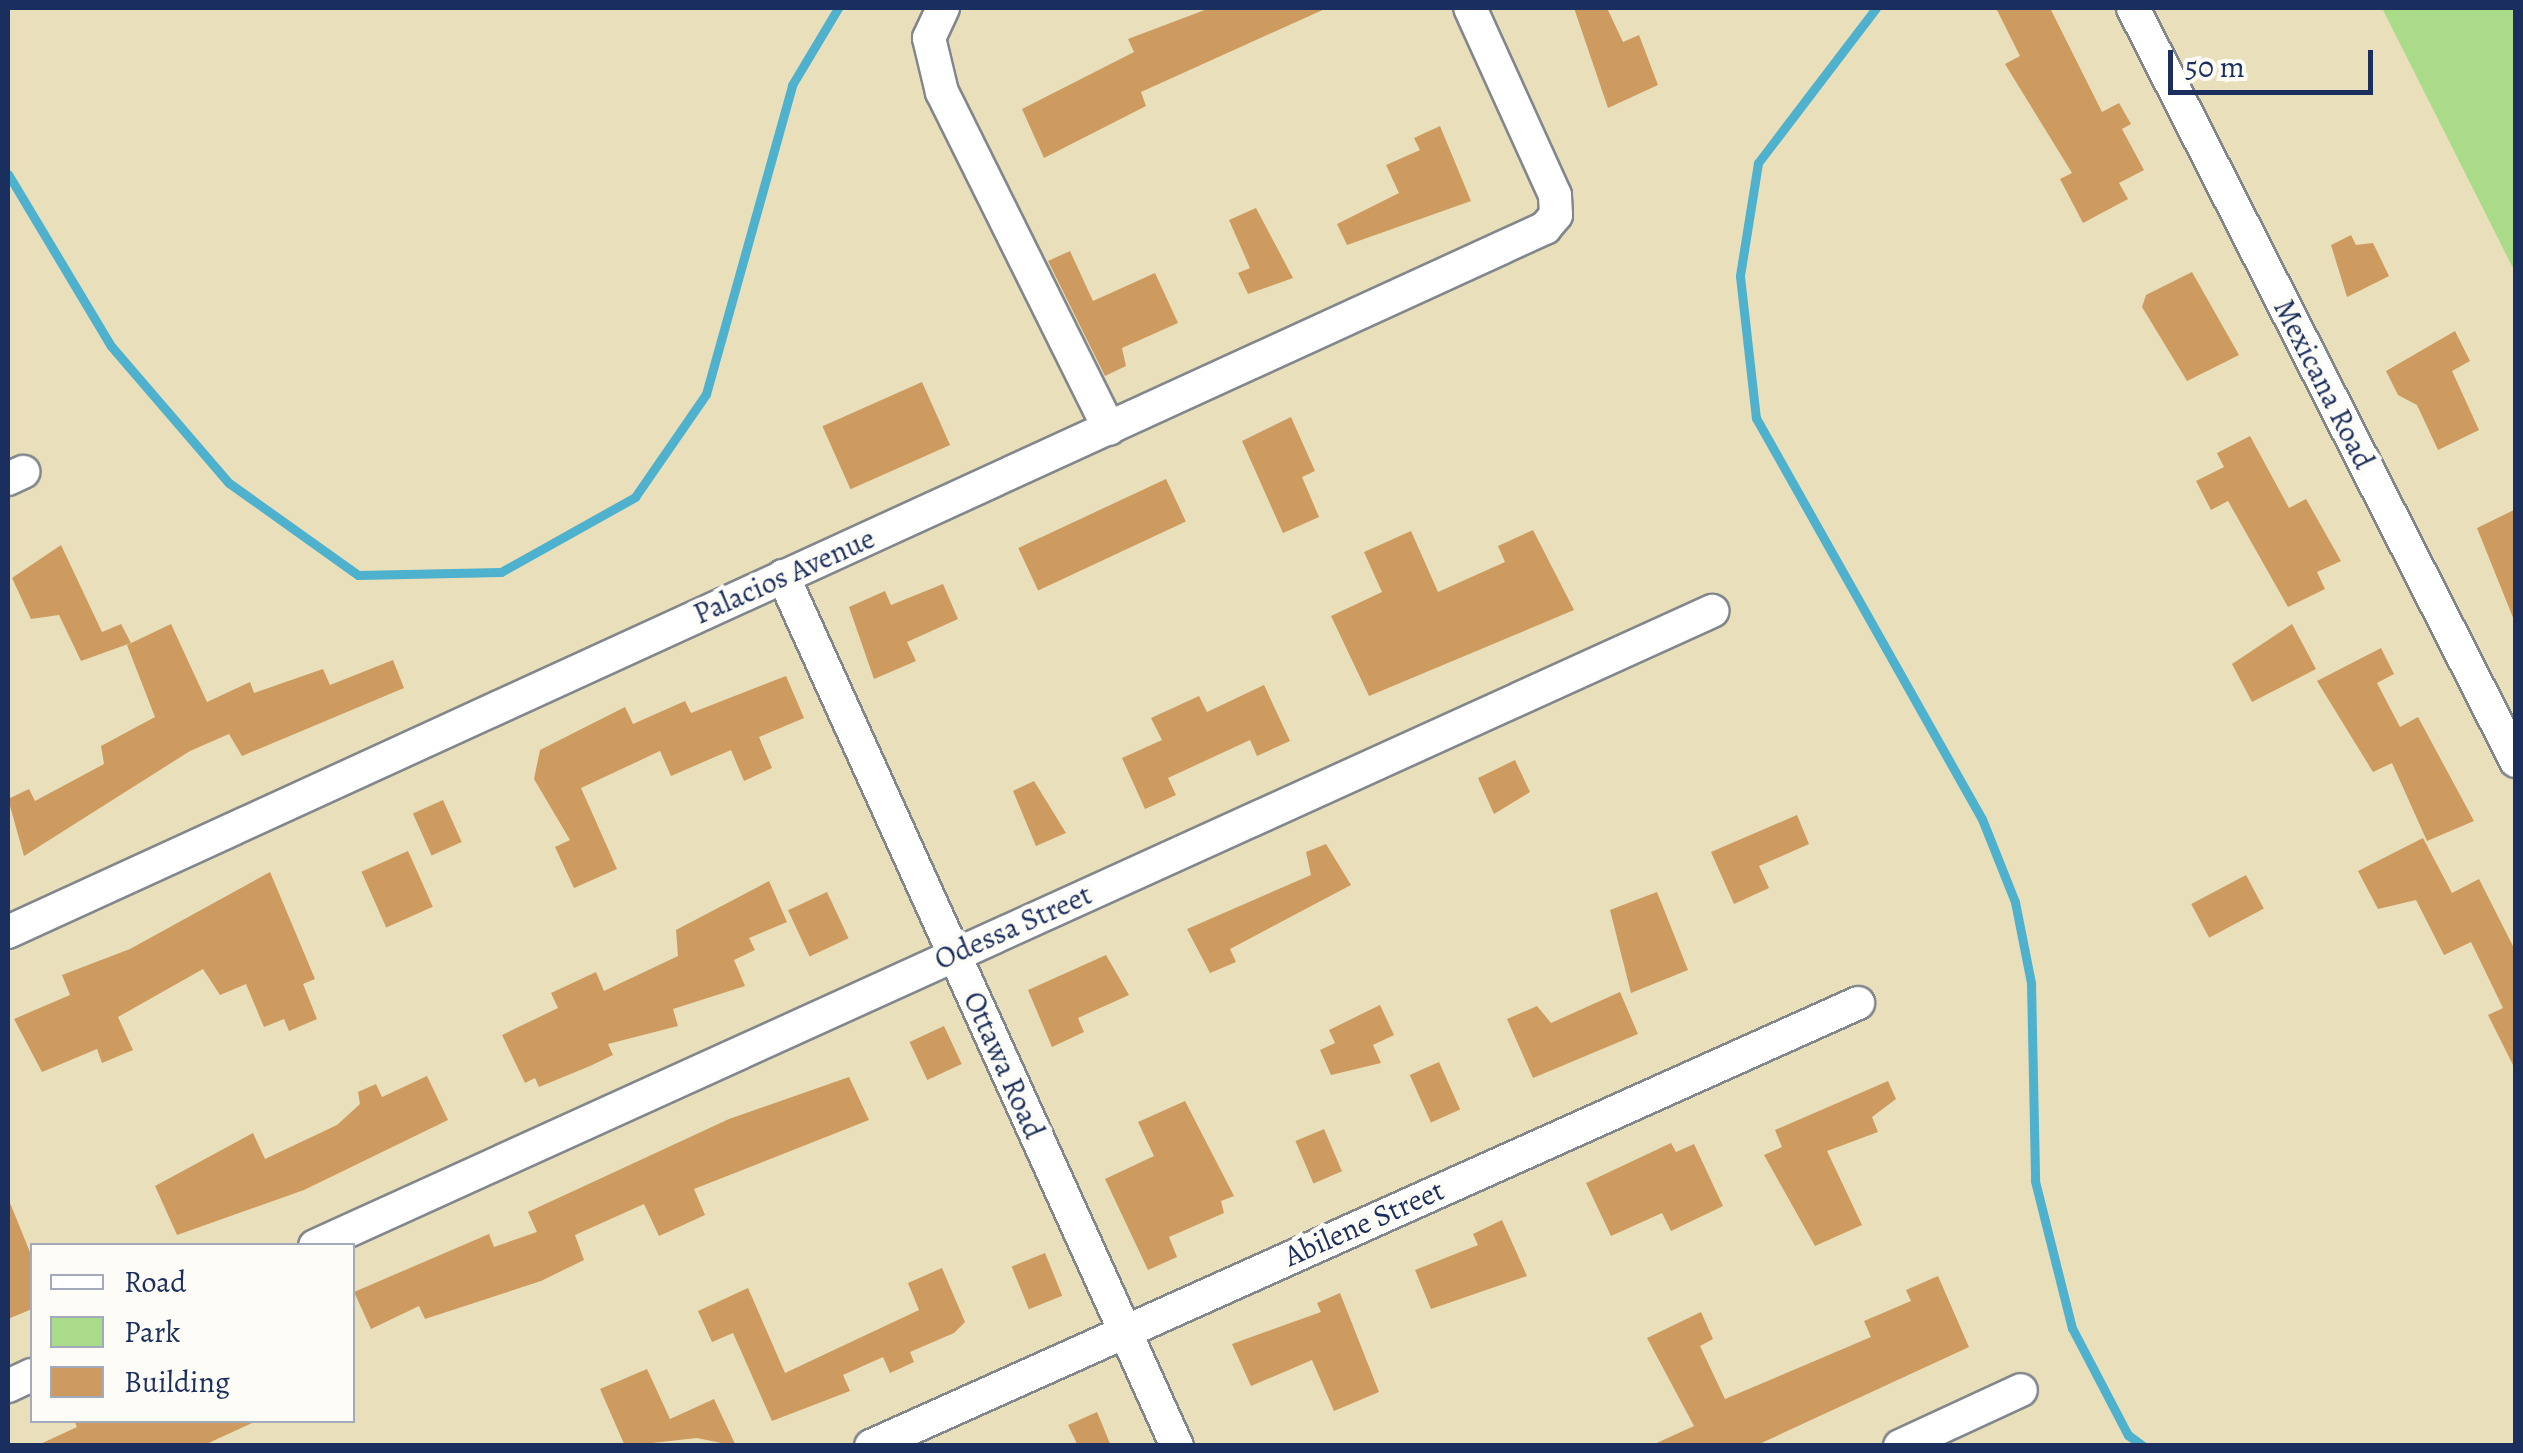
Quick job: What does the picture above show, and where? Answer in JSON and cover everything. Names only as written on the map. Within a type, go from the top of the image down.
[{"type":"street","points":[[943,8],[929,38],[942,92],[1109,429]]},
{"type":"street","name":"Palacios Avenue","points":[[8,932],[1545,228],[1556,215],[1470,8]]},
{"type":"street","name":"Mexicana Road","points":[[2133,8],[2516,761]]},
{"type":"street","name":"Ottawa Road","points":[[783,576],[1177,1446]]},
{"type":"street","name":"Odessa Street","points":[[322,1243],[1712,612]]},
{"type":"street","name":"Abilene Street","points":[[871,1446],[1858,1003]]},
{"type":"street","points":[[1900,1446],[2021,1390]]},
{"type":"green space","points":[[2382,8],[2515,8],[2515,272]]},
{"type":"building","points":[[1210,8],[1327,8],[1141,92],[1146,106],[1044,158],[1022,109],[1134,52],[1128,39]]},
{"type":"building","points":[[1574,8],[1607,8],[1623,42],[1639,35],[1658,85],[1608,108]]},
{"type":"building","points":[[1996,8],[2050,8],[2102,112],[2119,103],[2131,124],[2122,129],[2144,170],[2119,183],[2128,199],[2083,223],[2060,179],[2072,173],[2005,64],[2020,56]]},
{"type":"building","points":[[1440,126],[1471,201],[1347,245],[1337,224],[1399,193],[1386,165],[1420,150],[1414,138]]},
{"type":"building","points":[[1256,208],[1293,278],[1248,294],[1238,273],[1250,268],[1229,220]]},
{"type":"building","points":[[2351,235],[2356,245],[2373,243],[2389,276],[2347,297],[2331,245]]},
{"type":"building","points":[[1070,251],[1093,301],[1155,273],[1178,323],[1122,348],[1126,366],[1105,376],[1048,261]]},
{"type":"building","points":[[2192,272],[2239,355],[2187,381],[2142,307],[2146,295]]},
{"type":"building","points":[[2455,331],[2470,361],[2452,371],[2479,430],[2438,450],[2417,405],[2398,395],[2386,371]]},
{"type":"building","points":[[922,382],[950,445],[850,489],[822,426]]},
{"type":"building","points":[[1291,417],[1315,471],[1302,477],[1319,517],[1283,533],[1242,441]]},
{"type":"building","points":[[2250,436],[2289,508],[2306,499],[2341,561],[2317,572],[2325,589],[2288,607],[2228,501],[2211,510],[2196,481],[2224,467],[2217,453]]},
{"type":"building","points":[[1166,479],[1186,522],[1038,590],[1018,548]]},
{"type":"building","points":[[2516,509],[2516,625],[2477,528]]},
{"type":"building","points":[[1533,530],[1574,610],[1369,696],[1331,616],[1382,592],[1364,552],[1411,531],[1438,592],[1505,562],[1498,546]]},
{"type":"building","points":[[61,545],[102,632],[121,624],[131,643],[81,661],[59,615],[31,619],[12,578]]},
{"type":"building","points":[[943,584],[958,619],[907,642],[916,661],[874,679],[849,607],[885,591],[891,605]]},
{"type":"building","points":[[171,624],[207,702],[250,682],[254,693],[323,669],[330,685],[393,660],[404,688],[242,756],[229,734],[190,751],[24,856],[8,799],[29,789],[35,801],[104,764],[101,746],[155,717],[127,645]]},
{"type":"building","points":[[2292,624],[2316,669],[2252,702],[2232,664]]},
{"type":"building","points":[[2381,648],[2394,674],[2377,683],[2400,727],[2418,717],[2474,821],[2427,841],[2392,763],[2373,772],[2317,681]]},
{"type":"building","points":[[786,676],[804,718],[759,737],[772,768],[744,781],[731,750],[671,776],[660,751],[581,788],[617,869],[574,888],[555,847],[570,840],[534,779],[540,750],[625,707],[633,724],[685,701],[691,713]]},
{"type":"building","points":[[1264,685],[1290,741],[1257,756],[1250,740],[1168,778],[1176,795],[1145,809],[1122,758],[1162,740],[1151,718],[1199,696],[1207,712]]},
{"type":"building","points":[[1515,760],[1530,792],[1494,814],[1478,778]]},
{"type":"building","points":[[1034,781],[1066,833],[1036,846],[1013,791]]},
{"type":"building","points":[[443,800],[462,842],[432,855],[413,813]]},
{"type":"building","points":[[1797,815],[1809,844],[1759,866],[1769,888],[1734,904],[1711,852]]},
{"type":"building","points":[[2423,838],[2452,893],[2479,879],[2516,952],[2516,1071],[2488,1015],[2503,1008],[2471,942],[2444,955],[2416,900],[2378,909],[2358,871]]},
{"type":"building","points":[[1326,844],[1351,885],[1230,949],[1236,962],[1210,973],[1187,929],[1311,875],[1306,852]]},
{"type":"building","points":[[408,851],[433,907],[386,927],[361,872]]},
{"type":"building","points":[[270,872],[315,979],[303,984],[317,1019],[289,1031],[284,1019],[264,1027],[246,984],[220,995],[203,969],[118,1017],[133,1050],[102,1063],[97,1049],[42,1072],[14,1019],[70,995],[62,975],[130,949]]},
{"type":"building","points":[[2246,875],[2264,909],[2209,938],[2191,904]]},
{"type":"building","points":[[769,881],[787,922],[749,938],[755,950],[734,960],[745,986],[673,1009],[678,1026],[608,1044],[613,1055],[590,1066],[539,1087],[535,1078],[525,1083],[502,1035],[558,1008],[551,993],[596,972],[604,991],[678,956],[676,930]]},
{"type":"building","points":[[827,892],[849,938],[810,956],[788,910]]},
{"type":"building","points":[[1657,892],[1688,970],[1631,993],[1610,910]]},
{"type":"building","points":[[1106,955],[1129,995],[1078,1018],[1084,1032],[1052,1047],[1028,990]]},
{"type":"building","points":[[1620,992],[1638,1034],[1533,1078],[1507,1019],[1537,1006],[1551,1023]]},
{"type":"building","points":[[1380,1005],[1394,1035],[1373,1045],[1381,1063],[1331,1075],[1320,1050],[1335,1043],[1329,1030]]},
{"type":"building","points":[[944,1026],[962,1064],[927,1080],[910,1042]]},
{"type":"building","points":[[1439,1062],[1460,1110],[1431,1123],[1410,1075]]},
{"type":"building","points":[[427,1076],[448,1120],[304,1190],[177,1235],[155,1186],[253,1133],[265,1159],[337,1125],[360,1104],[358,1092],[376,1084],[382,1097]]},
{"type":"building","points":[[849,1077],[869,1120],[694,1189],[705,1215],[659,1236],[644,1204],[575,1235],[584,1260],[541,1281],[425,1319],[419,1306],[371,1329],[355,1292],[489,1234],[494,1247],[537,1232],[528,1212],[729,1119]]},
{"type":"building","points":[[1888,1081],[1896,1099],[1872,1117],[1878,1132],[1827,1151],[1862,1225],[1815,1246],[1764,1155],[1782,1147],[1775,1130]]},
{"type":"building","points":[[1185,1101],[1234,1196],[1221,1201],[1224,1213],[1169,1237],[1177,1257],[1148,1270],[1105,1179],[1154,1156],[1138,1122]]},
{"type":"building","points":[[1324,1129],[1342,1171],[1313,1183],[1295,1141]]},
{"type":"building","points":[[1671,1143],[1676,1152],[1694,1144],[1723,1206],[1671,1231],[1662,1213],[1611,1236],[1586,1183]]},
{"type":"building","points":[[8,1198],[30,1252],[30,1310],[8,1319]]},
{"type":"building","points":[[1502,1220],[1527,1276],[1431,1309],[1415,1270],[1478,1245],[1473,1234]]},
{"type":"building","points":[[1045,1253],[1062,1296],[1029,1309],[1012,1266]]},
{"type":"building","points":[[942,1268],[965,1322],[954,1333],[910,1352],[914,1362],[890,1373],[883,1357],[843,1375],[850,1391],[772,1421],[733,1333],[712,1342],[698,1311],[748,1288],[785,1373],[919,1310],[908,1283]]},
{"type":"building","points":[[1938,1276],[1969,1347],[1755,1446],[1650,1446],[1694,1426],[1647,1338],[1701,1312],[1713,1339],[1700,1346],[1725,1399],[1871,1337],[1864,1321],[1911,1301],[1906,1290]]},
{"type":"building","points":[[1340,1293],[1379,1392],[1334,1411],[1312,1360],[1251,1386],[1232,1344],[1321,1312],[1317,1303]]},
{"type":"building","points":[[647,1369],[670,1419],[714,1399],[736,1446],[697,1438],[625,1446],[600,1389]]},
{"type":"building","points":[[1097,1412],[1111,1446],[1078,1446],[1068,1425]]},
{"type":"building","points":[[75,1423],[252,1423],[202,1446],[36,1446],[77,1427]]},
{"type":"waterway","points":[[8,174],[111,346],[229,483],[358,575],[501,572],[635,497],[706,394],[792,85],[838,8]]},
{"type":"waterway","points":[[1876,8],[1758,163],[1740,276],[1756,418],[1982,819],[2015,902],[2031,983],[2035,1181],[2072,1328],[2128,1435],[2143,1446]]}]
